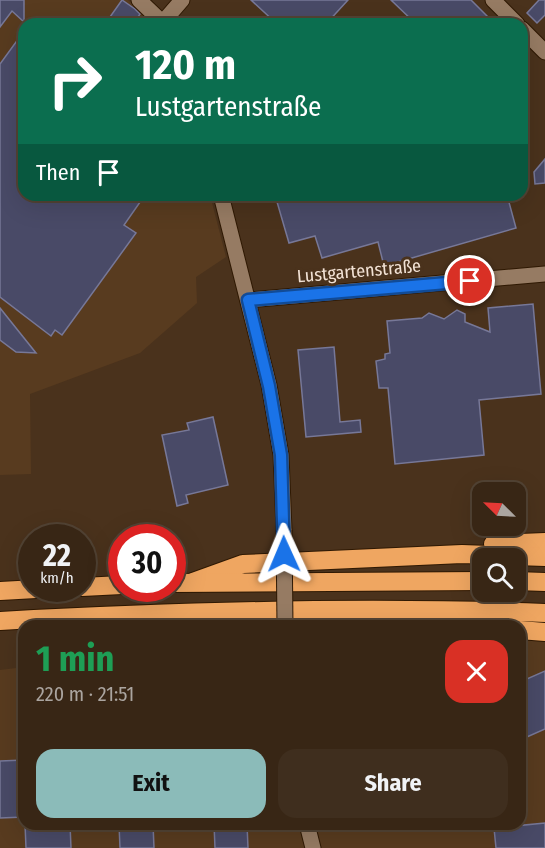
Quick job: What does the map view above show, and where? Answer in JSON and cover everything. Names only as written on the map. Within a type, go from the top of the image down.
[{"type":"highway","points":[[462,554],[481,545],[545,542]]},
{"type":"highway","points":[[193,582],[243,564],[462,554],[545,557]]},
{"type":"highway","points":[[186,582],[472,581]]},
{"type":"highway","points":[[526,581],[545,582]]},
{"type":"highway","points":[[0,591],[18,590]]},
{"type":"highway","points":[[466,610],[488,620]]},
{"type":"highway","points":[[22,620],[220,611],[466,610],[545,613]]},
{"type":"highway","points":[[0,621],[18,620]]},
{"type":"highway","points":[[526,630],[545,632]]},
{"type":"street","points":[[139,0],[159,18]]},
{"type":"street","points":[[168,18],[182,0]]},
{"type":"street","points":[[493,0],[511,18]]},
{"type":"street","points":[[528,35],[545,52]]},
{"type":"street","points":[[223,201],[269,386],[281,455],[285,620]]},
{"type":"street","name":"Lustgartenstraße","points":[[248,300],[545,274]]},
{"type":"street","points":[[308,830],[313,848]]},
{"type":"shaded area","points":[[0,0],[128,0],[148,18],[18,18],[18,201],[212,201],[226,257],[196,277],[197,303],[140,353],[30,394],[31,474],[0,475]]},
{"type":"shaded area","points":[[526,638],[545,640],[545,848],[0,848],[0,670],[18,668],[18,830],[526,830]]},
{"type":"building","points":[[0,0],[24,0],[24,18],[20,18],[12,11],[0,27]]},
{"type":"building","points":[[122,0],[140,14],[139,18],[109,18]]},
{"type":"building","points":[[251,0],[348,0],[332,18],[270,18]]},
{"type":"building","points":[[391,0],[471,0],[489,18],[410,18]]},
{"type":"building","points":[[539,0],[545,0],[545,15],[537,23],[527,13]]},
{"type":"building","points":[[18,39],[18,201],[141,201],[124,225],[136,233],[62,335],[55,330],[51,336],[0,297],[0,64]]},
{"type":"building","points":[[545,159],[545,183],[535,184],[534,172]]},
{"type":"building","points":[[277,201],[509,201],[516,228],[384,266],[378,242],[322,258],[315,236],[289,243]]},
{"type":"building","points":[[533,304],[541,394],[479,400],[484,455],[395,464],[388,388],[379,388],[376,361],[385,359],[385,354],[390,353],[387,321],[422,318],[429,313],[444,319],[457,310],[465,314],[465,322],[490,332],[488,308]]},
{"type":"building","points":[[0,308],[36,353],[16,352],[0,340]]},
{"type":"building","points":[[334,347],[340,422],[360,420],[361,432],[306,437],[298,350]]},
{"type":"building","points":[[213,417],[228,485],[186,495],[188,503],[177,506],[162,435],[189,430],[187,423]]},
{"type":"building","points":[[545,671],[545,729],[526,737],[526,679]]},
{"type":"building","points":[[18,760],[18,817],[0,818],[0,761]]},
{"type":"building","points":[[545,823],[545,848],[496,848],[494,830],[526,830],[526,825]]},
{"type":"building","points":[[25,830],[70,830],[71,848],[26,848]]},
{"type":"building","points":[[119,830],[153,830],[154,848],[120,848]]},
{"type":"building","points":[[214,830],[247,830],[248,848],[215,848]]},
{"type":"route","points":[[284,554],[281,455],[269,386],[248,300],[470,281]]}]
